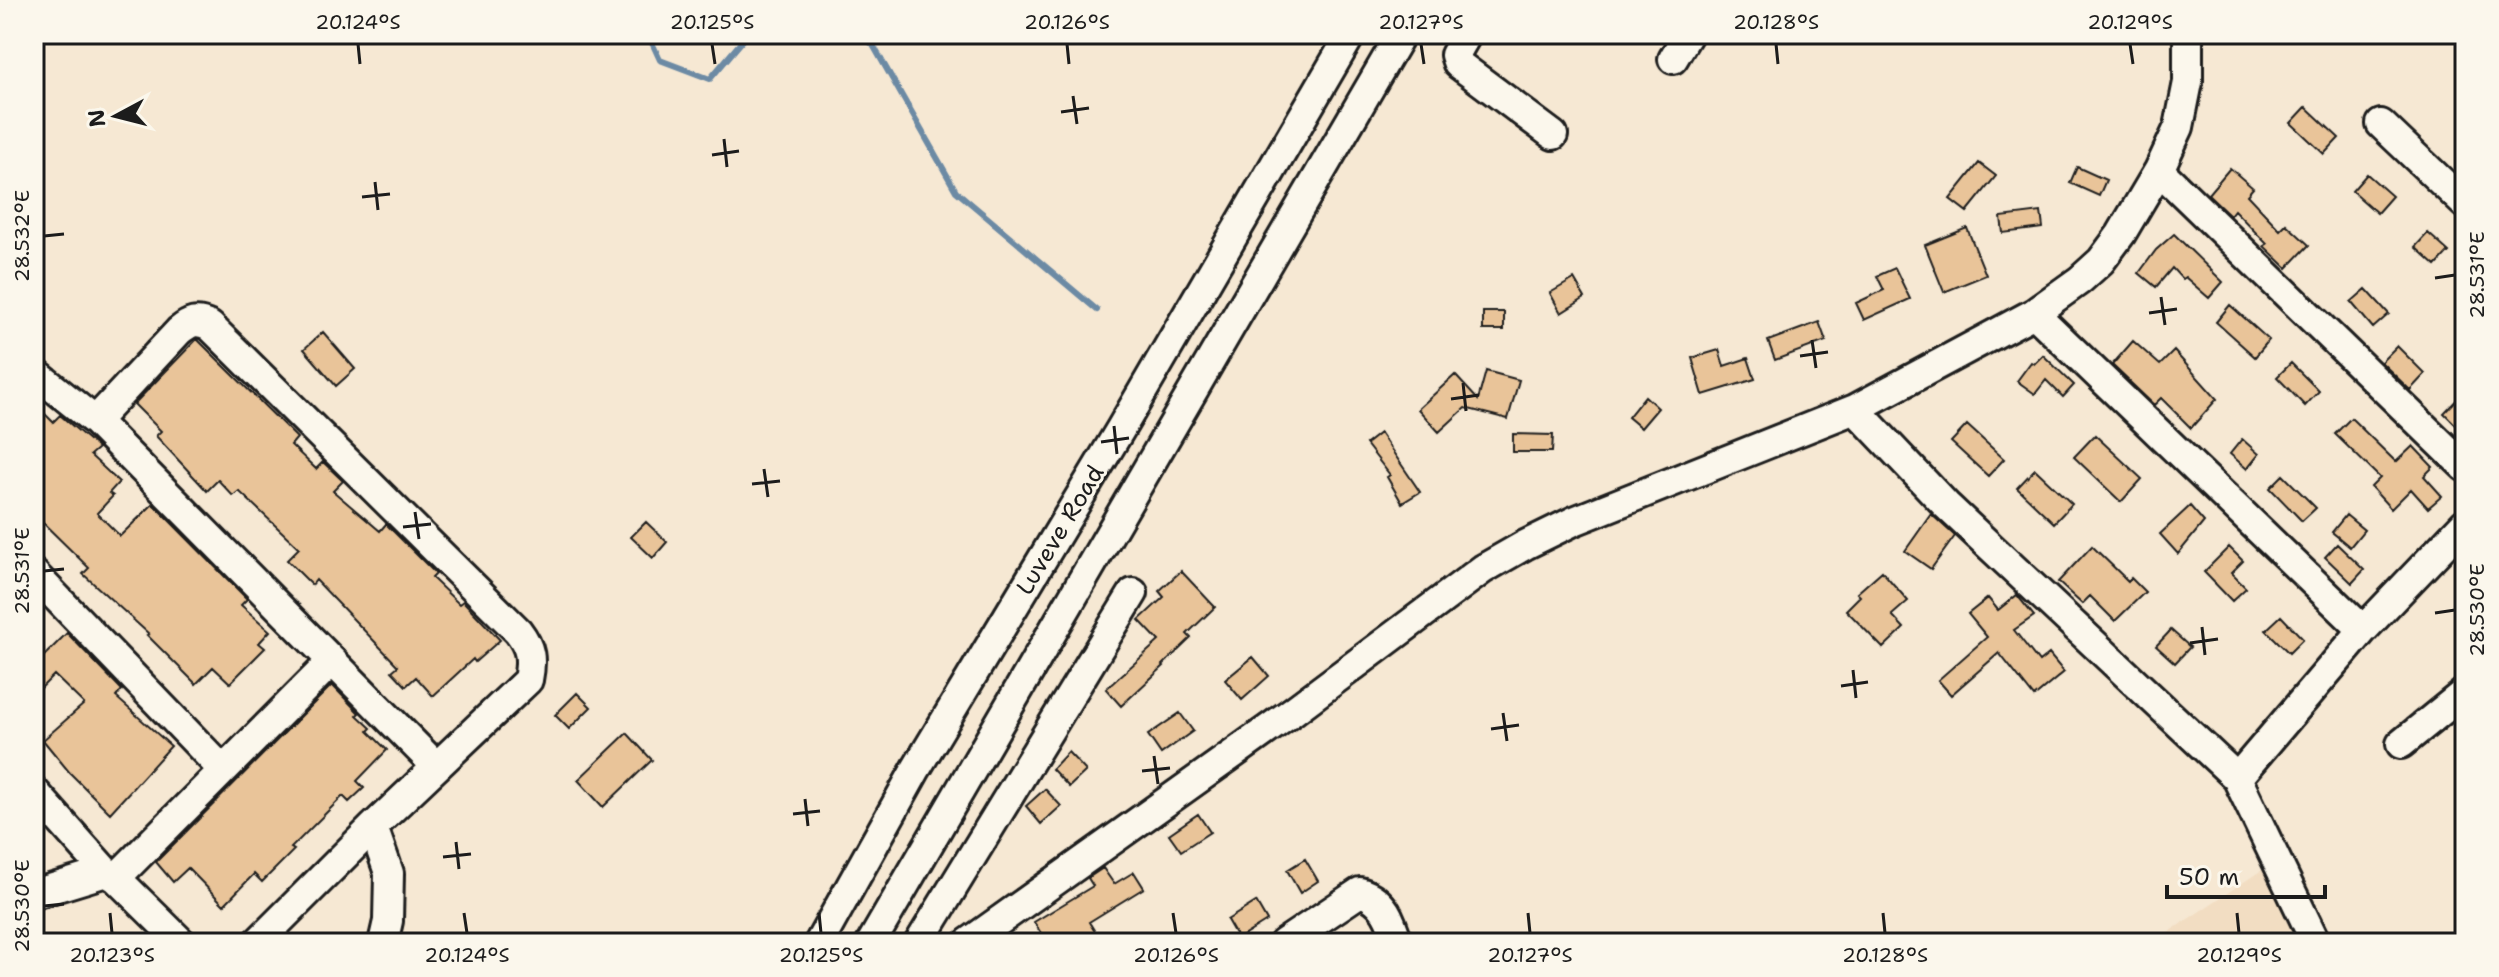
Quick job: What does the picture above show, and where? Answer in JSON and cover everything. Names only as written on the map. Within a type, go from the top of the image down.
[{"type":"street","name":"Luveve Road","points":[[819,943],[916,769],[1112,444],[1351,34]]},
{"type":"street","name":"Luveve Road","points":[[871,943],[1401,34]]},
{"type":"street","points":[[1467,34],[1455,55],[1458,64],[1553,135]]},
{"type":"street","points":[[1673,59],[1688,34]]},
{"type":"street","points":[[968,943],[1292,712],[1483,569],[1574,521],[1855,409],[2034,313],[2080,280],[2101,261],[2121,234],[2159,170],[2179,127],[2185,105],[2188,34]]},
{"type":"street","points":[[2381,124],[2465,204]]},
{"type":"street","points":[[2159,170],[2465,467]]},
{"type":"street","points":[[2034,313],[2187,464],[2363,630]]},
{"type":"street","points":[[95,421],[179,331],[189,323],[200,320],[210,326],[518,631],[529,646],[531,662],[528,680],[373,827],[257,943]]},
{"type":"street","points":[[34,372],[95,421],[436,766]]},
{"type":"street","points":[[1855,409],[1946,505],[2237,778],[2316,943]]},
{"type":"street","points":[[2237,778],[2363,630],[2465,523]]},
{"type":"street","points":[[34,574],[223,770]]},
{"type":"street","points":[[919,943],[1133,593]]},
{"type":"street","points":[[34,894],[111,875],[223,770],[332,661]]},
{"type":"street","points":[[2401,744],[2465,692]]},
{"type":"street","points":[[34,791],[111,875],[182,943]]},
{"type":"street","points":[[373,827],[389,873],[388,921],[383,943]]},
{"type":"street","points":[[1284,943],[1360,892],[1373,896],[1381,903],[1398,943]]},
{"type":"shaded area","points":[[2268,866],[2306,943],[2152,943]]},
{"type":"building","points":[[2306,107],[2339,138],[2324,154],[2291,123]]},
{"type":"building","points":[[1979,163],[1996,176],[1967,212],[1950,199]]},
{"type":"building","points":[[2077,167],[2106,180],[2099,196],[2070,183]]},
{"type":"building","points":[[2230,168],[2253,188],[2247,195],[2280,230],[2286,224],[2309,245],[2287,268],[2234,210],[2230,215],[2208,194]]},
{"type":"building","points":[[2367,174],[2392,196],[2377,213],[2352,191]]},
{"type":"building","points":[[2041,212],[2043,228],[2003,233],[2001,217]]},
{"type":"building","points":[[1967,228],[1986,275],[1944,292],[1925,245]]},
{"type":"building","points":[[2428,233],[2449,252],[2436,266],[2415,247]]},
{"type":"building","points":[[2174,234],[2223,282],[2209,298],[2172,268],[2156,287],[2139,273],[2156,250]]},
{"type":"building","points":[[1895,268],[1910,299],[1864,320],[1856,303],[1884,290],[1877,276]]},
{"type":"building","points":[[1574,279],[1585,298],[1561,313],[1550,293]]},
{"type":"building","points":[[2366,289],[2389,314],[2373,328],[2351,302]]},
{"type":"building","points":[[2230,305],[2269,340],[2255,357],[2216,322]]},
{"type":"building","points":[[1483,312],[1504,312],[1504,330],[1483,330]]},
{"type":"building","points":[[1819,322],[1826,341],[1775,360],[1768,341]]},
{"type":"building","points":[[323,332],[355,369],[336,386],[304,349]]},
{"type":"building","points":[[197,339],[297,438],[291,445],[316,469],[323,462],[343,481],[333,491],[380,531],[386,524],[436,574],[432,578],[459,604],[463,601],[500,640],[475,662],[473,659],[433,696],[416,677],[406,686],[392,671],[398,666],[316,580],[312,585],[287,560],[299,548],[239,491],[233,496],[218,480],[207,491],[156,436],[161,431],[134,404]]},
{"type":"building","points":[[2133,341],[2160,365],[2174,351],[2217,399],[2191,428],[2161,398],[2154,405],[2112,365]]},
{"type":"building","points":[[2397,346],[2425,374],[2410,390],[2381,362]]},
{"type":"building","points":[[1719,350],[1724,366],[1748,358],[1755,379],[1703,395],[1692,358]]},
{"type":"building","points":[[2043,355],[2074,385],[2063,397],[2046,380],[2035,394],[2017,381],[2031,362],[2034,364]]},
{"type":"building","points":[[2291,363],[2319,391],[2305,406],[2277,377]]},
{"type":"building","points":[[1486,371],[1519,380],[1508,419],[1465,408],[1439,432],[1418,409],[1455,375],[1478,400]]},
{"type":"building","points":[[2465,391],[2465,434],[2444,413]]},
{"type":"building","points":[[1645,396],[1658,408],[1641,428],[1628,417]]},
{"type":"building","points":[[34,403],[53,422],[60,415],[98,448],[90,455],[119,482],[109,493],[113,496],[97,513],[120,536],[153,504],[247,599],[241,605],[270,631],[259,643],[265,648],[230,683],[213,667],[196,684],[149,634],[83,574],[89,568],[34,514]]},
{"type":"building","points":[[2351,418],[2396,462],[2413,446],[2433,467],[2424,476],[2442,496],[2428,508],[2411,489],[2391,509],[2371,487],[2380,478],[2335,434]]},
{"type":"building","points":[[1967,425],[2004,459],[1988,476],[1951,442]]},
{"type":"building","points":[[1380,433],[1420,492],[1402,503],[1387,477],[1390,475],[1366,444]]},
{"type":"building","points":[[1513,434],[1553,435],[1552,452],[1513,452]]},
{"type":"building","points":[[2095,435],[2142,479],[2121,502],[2074,457]]},
{"type":"building","points":[[2242,439],[2259,454],[2247,469],[2230,454]]},
{"type":"building","points":[[2035,469],[2072,504],[2054,523],[2017,488]]},
{"type":"building","points":[[2283,475],[2316,508],[2302,521],[2270,488]]},
{"type":"building","points":[[2190,506],[2204,522],[2178,554],[2160,534]]},
{"type":"building","points":[[1931,514],[1955,536],[1931,569],[1905,551]]},
{"type":"building","points":[[2346,515],[2364,530],[2350,547],[2332,532]]},
{"type":"building","points":[[646,522],[667,542],[653,558],[631,537]]},
{"type":"building","points":[[2337,544],[2364,570],[2352,583],[2325,557]]},
{"type":"building","points":[[2092,546],[2128,581],[2131,578],[2145,592],[2115,621],[2090,596],[2082,604],[2058,582]]},
{"type":"building","points":[[2229,547],[2243,561],[2231,573],[2246,588],[2232,601],[2204,572]]},
{"type":"building","points":[[1181,571],[1215,607],[1187,634],[1191,638],[1121,706],[1106,689],[1159,641],[1139,620],[1164,597],[1159,591]]},
{"type":"building","points":[[1882,571],[1908,601],[1892,615],[1904,628],[1883,648],[1846,610],[1860,596],[1857,593]]},
{"type":"building","points":[[2017,595],[2034,616],[2014,630],[2039,662],[2049,654],[2064,672],[2034,697],[1999,653],[1951,695],[1938,680],[1987,637],[1968,614],[1988,598],[1998,610]]},
{"type":"building","points":[[2281,616],[2303,639],[2289,653],[2266,630]]},
{"type":"building","points":[[2171,630],[2190,647],[2175,663],[2156,646]]},
{"type":"building","points":[[67,633],[122,690],[116,697],[171,746],[110,813],[70,773],[43,740],[84,704],[54,675],[34,695],[34,666]]},
{"type":"building","points":[[1253,657],[1269,676],[1242,700],[1225,680]]},
{"type":"building","points":[[332,685],[359,713],[357,715],[371,728],[368,731],[387,750],[357,781],[364,788],[349,802],[343,796],[262,882],[254,874],[224,905],[188,868],[173,882],[156,862]]},
{"type":"building","points":[[577,693],[591,707],[569,729],[555,715]]},
{"type":"building","points":[[1180,713],[1193,731],[1161,754],[1148,735]]},
{"type":"building","points":[[627,733],[652,760],[603,807],[578,780]]},
{"type":"building","points":[[1068,752],[1086,771],[1069,787],[1052,769]]},
{"type":"building","points":[[1045,789],[1061,806],[1041,824],[1026,806]]},
{"type":"building","points":[[1198,814],[1210,832],[1181,851],[1169,834]]},
{"type":"building","points":[[1305,859],[1318,881],[1300,893],[1287,870]]},
{"type":"building","points":[[1103,868],[1114,884],[1134,872],[1144,888],[1089,922],[1102,943],[1078,943],[1072,934],[1058,943],[1047,943],[1034,922],[1093,886],[1088,878]]},
{"type":"building","points":[[1256,902],[1267,921],[1238,939],[1227,920]]},
{"type":"waterway","points":[[648,34],[660,60],[710,79],[748,34]]},
{"type":"waterway","points":[[862,34],[873,45],[956,191],[1097,310]]}]
